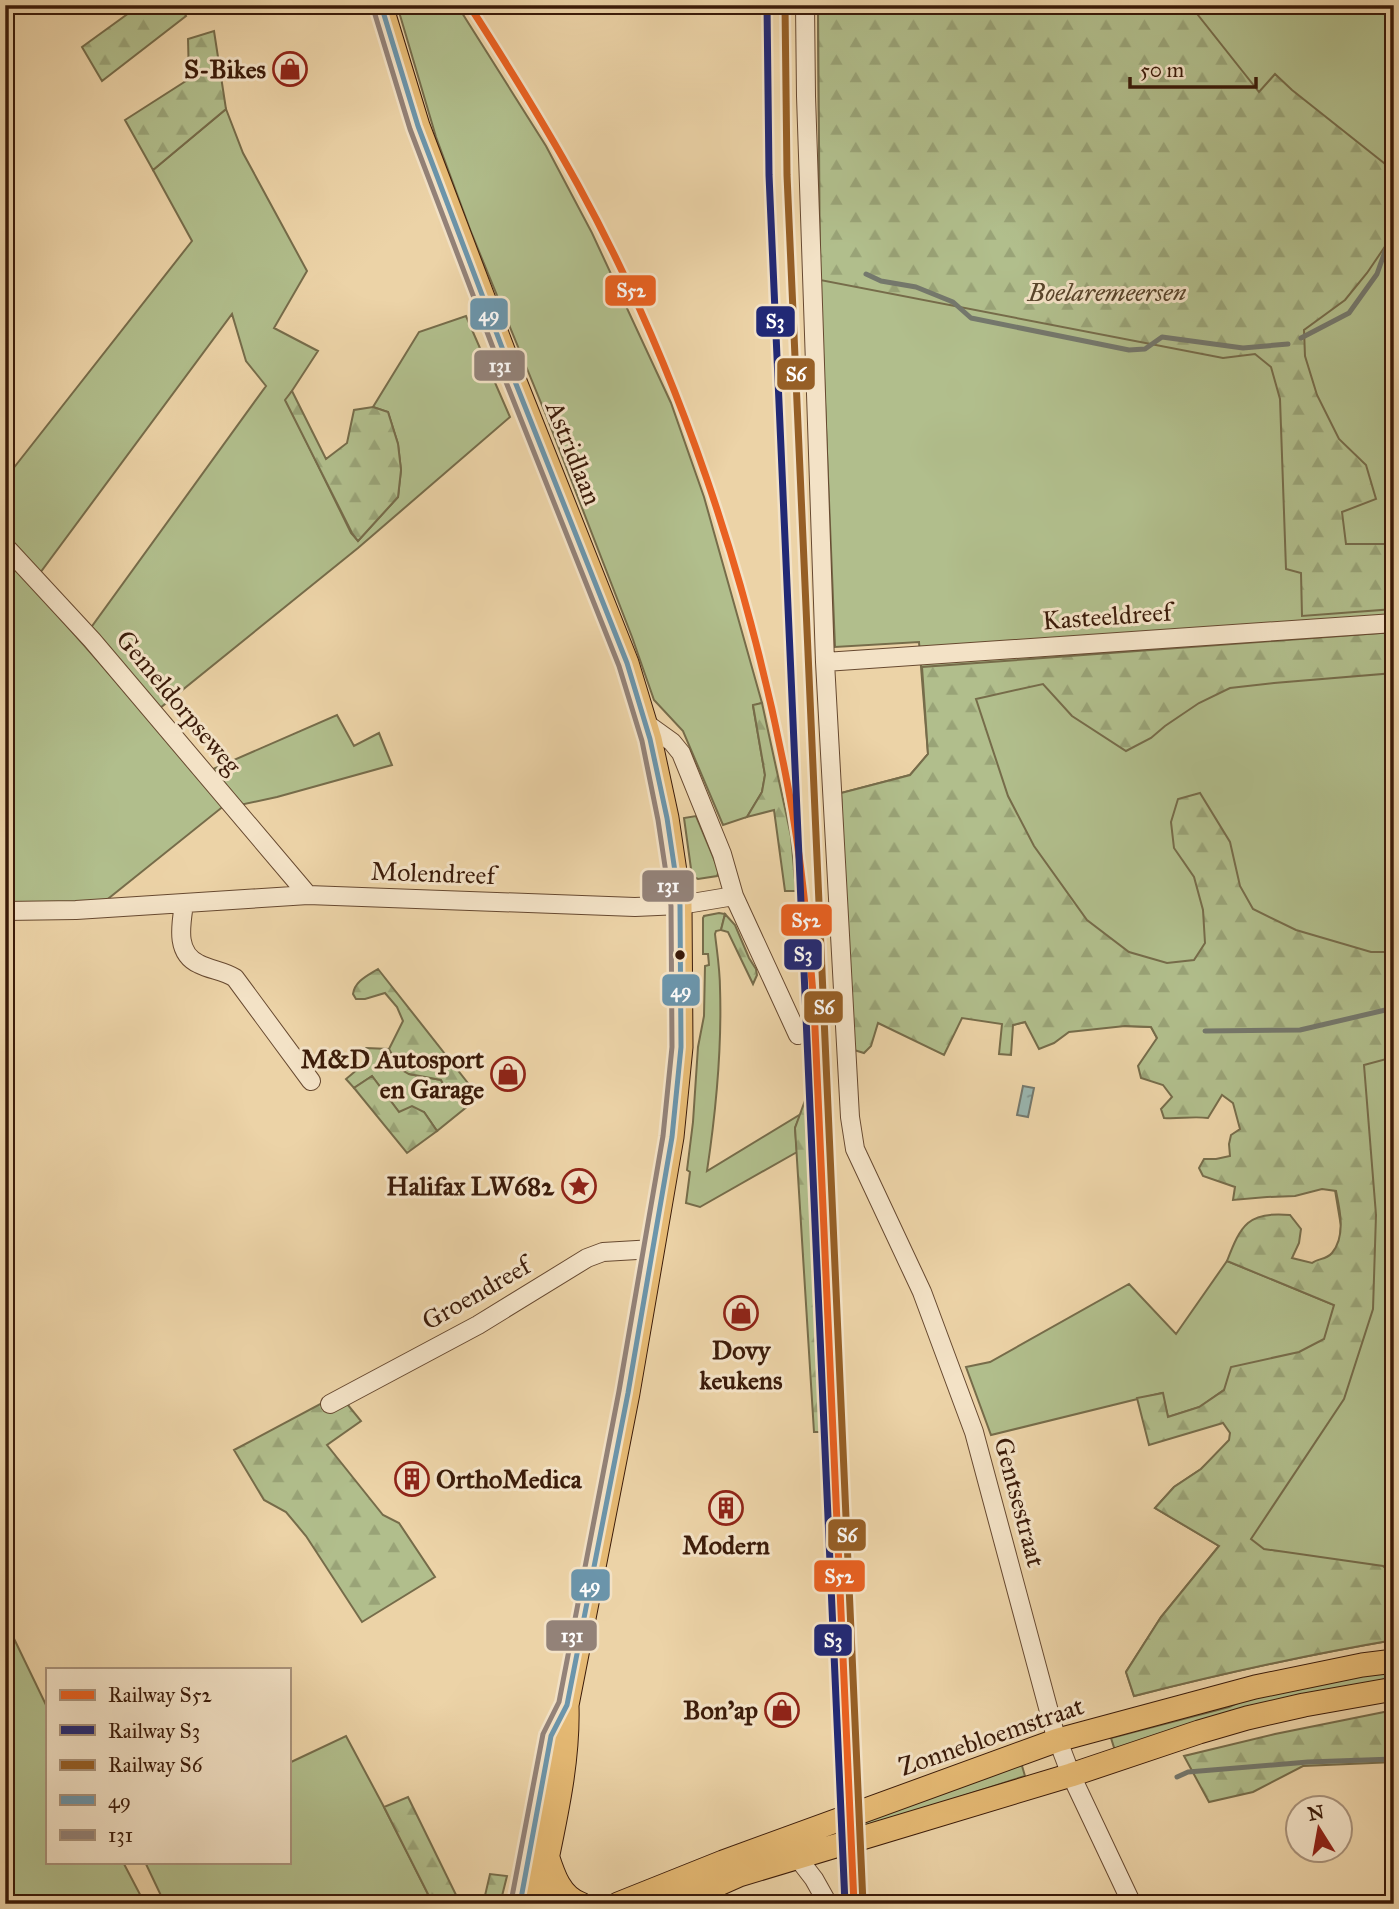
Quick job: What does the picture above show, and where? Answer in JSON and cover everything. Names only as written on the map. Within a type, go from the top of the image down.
[{"type":"main road","name":"Astridlaan","points":[[381,5],[418,126],[514,379],[616,632],[647,723],[667,818],[680,905],[681,1046],[672,1137],[654,1249],[568,1705],[566,1755],[547,1855],[526,1902]]},
{"type":"main road","name":"Zonnebloemstraat","points":[[618,1904],[723,1862],[1099,1727],[1255,1687],[1394,1661]]},
{"type":"main road","points":[[674,1904],[739,1875],[1071,1775],[1199,1732],[1304,1705],[1394,1689]]},
{"type":"main road","name":"Astridlaan","points":[[526,1902],[551,1736],[568,1705]]},
{"type":"main road","points":[[547,1855],[555,1879],[576,1901]]},
{"type":"main road","points":[[599,1904],[612,1904]]},
{"type":"street","points":[[805,5],[825,662]]},
{"type":"street","name":"Gemeldorpseweg","points":[[5,546],[92,640],[308,895]]},
{"type":"street","name":"Kasteeldreef","points":[[825,662],[1394,623]]},
{"type":"street","name":"Gentsestraat","points":[[825,662],[850,1117],[855,1149],[922,1292],[974,1432],[1058,1740],[1071,1775],[1132,1904]]},
{"type":"street","points":[[647,723],[672,742],[681,753],[722,854],[734,896],[798,1035]]},
{"type":"street","name":"Molendreef","points":[[5,911],[184,904],[308,895],[635,907],[680,905]]},
{"type":"street","points":[[680,905],[734,896]]},
{"type":"street","points":[[184,904],[181,937],[188,955],[195,963],[225,972],[235,978],[311,1081]]},
{"type":"street","name":"Groendreef","points":[[330,1404],[478,1325],[587,1258],[603,1252],[654,1249]]},
{"type":"street","points":[[797,1857],[828,1904]]},
{"type":"green space","points":[[140,5],[179,5],[186,16],[102,81],[82,47]]},
{"type":"green space","points":[[397,5],[457,5],[546,146],[592,233],[671,403],[704,497],[762,703],[753,706],[765,775],[762,792],[747,817],[723,825],[683,731],[654,700],[546,415],[471,232],[436,137]]},
{"type":"green space","name":"Boelaremeersen","points":[[818,5],[1394,5],[1394,1640],[1263,1665],[1134,1696],[1126,1672],[1161,1617],[1219,1546],[1155,1508],[1174,1487],[1201,1469],[1265,1407],[1224,1390],[1200,1407],[1168,1417],[1162,1393],[991,1435],[966,1367],[990,1362],[1129,1284],[1176,1334],[1227,1261],[1334,1305],[1341,1226],[1335,1190],[1157,1038],[1151,1027],[1025,1022],[1013,1025],[841,793],[910,775],[928,754],[919,642],[835,647],[820,280]]},
{"type":"green space","points":[[818,5],[1190,5],[1259,92],[1275,74],[1394,171],[1394,229],[1386,245],[1345,300],[1304,330],[1305,356],[1317,395],[1339,439],[1366,465],[1376,499],[1342,512],[1346,544],[1394,544],[1394,609],[1302,616],[1301,573],[1286,569],[1280,399],[1271,367],[1255,354],[1223,358],[820,280]]},
{"type":"green space","points":[[214,31],[226,109],[153,170],[125,120],[189,79],[188,39]]},
{"type":"green space","points":[[226,109],[243,153],[307,271],[274,328],[318,351],[286,400],[351,533],[358,541],[398,497],[401,470],[398,444],[388,412],[373,407],[419,332],[466,316],[510,417],[358,548],[160,708],[90,629],[266,386],[246,361],[232,314],[40,573],[5,538],[5,479],[192,241],[153,170]]},
{"type":"green space","points":[[292,391],[326,459],[347,443],[354,410],[373,407],[388,412],[398,444],[401,470],[398,497],[358,541],[285,400]]},
{"type":"green space","points":[[15,567],[225,805],[104,902],[5,902],[5,579]]},
{"type":"green space","points":[[1394,632],[1394,673],[1230,688],[1199,703],[1151,738],[1126,751],[1072,716],[1043,684],[976,699],[1008,796],[1034,846],[1087,920],[1129,952],[1167,963],[1194,960],[1205,943],[1203,910],[1194,877],[1174,848],[1171,822],[1178,799],[1200,793],[1230,842],[1240,886],[1253,909],[1296,930],[1371,952],[1394,952],[1394,1057],[1364,1065],[1376,1215],[1373,1309],[1344,1399],[1251,1539],[1264,1549],[1383,1566],[1394,1576],[1394,1640],[1263,1665],[1134,1696],[1126,1672],[1161,1617],[1219,1546],[1155,1508],[1174,1487],[1201,1469],[1229,1440],[1230,1433],[1223,1423],[1149,1445],[1137,1398],[1163,1393],[1168,1417],[1199,1407],[1224,1390],[1231,1367],[1299,1352],[1324,1339],[1334,1305],[1227,1261],[1237,1238],[1248,1223],[1264,1215],[1276,1214],[1290,1215],[1301,1229],[1299,1243],[1292,1258],[1312,1263],[1330,1255],[1339,1239],[1340,1231],[1336,1191],[1322,1189],[1295,1196],[1233,1200],[1235,1187],[1203,1176],[1199,1168],[1204,1159],[1230,1156],[1231,1135],[1240,1129],[1233,1103],[1222,1095],[1208,1118],[1164,1118],[1161,1109],[1172,1097],[1163,1085],[1141,1078],[1138,1066],[1157,1038],[1151,1027],[1125,1026],[1069,1032],[1054,1043],[1039,1049],[1025,1022],[1013,1025],[1011,1055],[999,1054],[1002,1024],[962,1018],[944,1055],[878,1023],[871,1046],[864,1053],[854,1050],[841,793],[910,775],[928,754],[922,667]]},
{"type":"green space","points":[[762,703],[791,836],[796,891],[785,891],[774,810],[747,817],[762,792],[765,775],[753,705]]},
{"type":"green space","points":[[337,715],[354,746],[379,733],[392,765],[240,805],[211,770]]},
{"type":"green space","points":[[696,816],[719,871],[717,876],[698,879],[692,876],[684,818]]},
{"type":"green space","points":[[725,914],[721,930],[715,934],[720,981],[719,1056],[707,1171],[801,1114],[795,1128],[797,1152],[700,1207],[686,1203],[698,1047],[704,1016],[705,966],[709,965],[708,954],[703,954],[703,918]]},
{"type":"green space","points":[[725,914],[735,925],[756,969],[757,975],[753,984],[728,932],[721,930]]},
{"type":"green space","points":[[378,969],[471,1087],[455,1097],[441,1080],[409,1074],[400,1069],[389,1049],[403,1021],[397,1007],[385,993],[365,999],[356,999],[353,994],[359,982]]},
{"type":"green space","points":[[366,1048],[389,1049],[409,1074],[441,1080],[454,1097],[471,1087],[479,1097],[437,1131],[424,1112],[399,1112],[372,1076],[354,1088],[346,1079],[365,1063]]},
{"type":"green space","points":[[372,1076],[399,1112],[412,1106],[424,1112],[437,1131],[407,1153],[354,1088]]},
{"type":"green space","points":[[807,1095],[816,1267],[820,1432],[814,1432],[795,1128]]},
{"type":"green space","points":[[339,1394],[361,1421],[327,1445],[383,1515],[399,1523],[435,1577],[362,1622],[306,1536],[286,1512],[264,1500],[234,1450]]},
{"type":"green space","points":[[5,1620],[46,1705],[46,1864],[124,1864],[145,1904],[5,1904]]},
{"type":"green space","points":[[1394,1667],[1394,1681],[1117,1757],[1111,1738],[1229,1707],[1266,1690]]},
{"type":"green space","points":[[1394,1710],[1394,1762],[1303,1766],[1253,1792],[1209,1802],[1184,1756],[1275,1734]]},
{"type":"green space","points":[[346,1736],[433,1904],[165,1904],[146,1864],[290,1864],[290,1763]]},
{"type":"green space","points":[[1020,1759],[1025,1776],[960,1797],[939,1808],[894,1823],[784,1847]]},
{"type":"green space","points":[[408,1797],[458,1899],[484,1900],[490,1874],[507,1876],[500,1904],[433,1904],[384,1807]]},
{"type":"water","points":[[1023,1086],[1034,1088],[1028,1117],[1017,1115]]},
{"type":"waterway","points":[[1301,338],[1349,313],[1377,274],[1394,226]]},
{"type":"waterway","points":[[866,274],[881,281],[916,287],[953,302],[971,318],[1129,350],[1145,349],[1162,337],[1243,348],[1288,344]]},
{"type":"waterway","points":[[1205,1031],[1300,1030],[1394,1008]]},
{"type":"waterway","points":[[1177,1777],[1188,1772],[1308,1762],[1394,1759]]},
{"type":"rail line","name":"S52","points":[[469,5],[578,185],[648,328],[679,402],[731,554],[753,631],[788,787],[801,869],[814,1006],[854,1904]]},
{"type":"rail line","name":"S3","points":[[767,5],[769,175],[845,1904]]},
{"type":"rail line","name":"S6","points":[[785,5],[787,175],[863,1904]]},
{"type":"transit line","name":"49","points":[[381,5],[418,126],[514,379],[627,663],[650,739],[667,818],[680,905],[681,1047],[672,1137],[628,1393],[567,1705],[551,1736],[520,1904]]},
{"type":"transit line","name":"131","points":[[373,8],[410,129],[506,382],[619,666],[642,741],[671,906],[672,1047],[663,1136],[619,1391],[559,1702],[543,1734],[511,1902]]},
{"type":"place","name":"S-Bikes","points":[[290,69]]},
{"type":"place","name":"M&D Autosport en Garage","points":[[508,1074]]},
{"type":"place","name":"Halifax LW682","points":[[579,1186]]},
{"type":"place","name":"Dovy keukens","points":[[741,1313]]},
{"type":"place","name":"OrthoMedica","points":[[412,1479]]},
{"type":"place","name":"Modern","points":[[726,1508]]},
{"type":"place","name":"Bon'ap","points":[[782,1710]]}]
